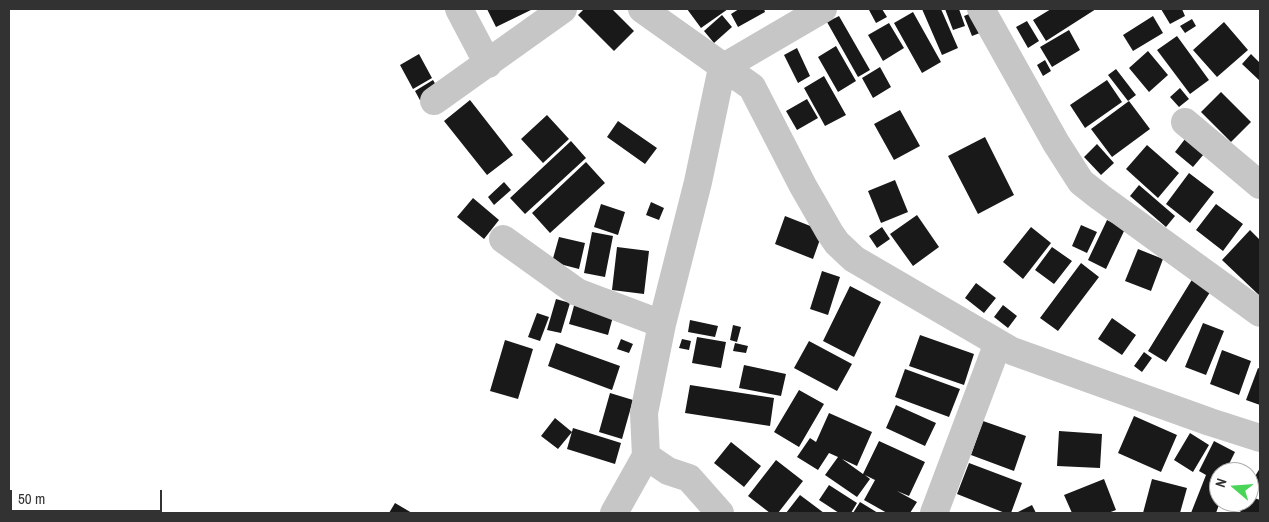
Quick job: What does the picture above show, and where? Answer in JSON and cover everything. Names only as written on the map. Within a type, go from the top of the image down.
[{"type":"street","points":[[459,9],[488,64]]},
{"type":"street","points":[[434,102],[564,9]]},
{"type":"street","points":[[642,9],[722,68],[752,87],[803,186],[830,233],[846,253],[868,268],[998,343],[1029,357],[1260,438]]},
{"type":"street","points":[[614,513],[646,456],[644,413],[662,324],[698,182],[722,68],[823,9]]},
{"type":"street","points":[[981,9],[1056,143],[1081,182],[1260,313]]},
{"type":"street","points":[[1185,122],[1260,185]]},
{"type":"street","points":[[503,239],[577,292],[662,324]]},
{"type":"street","points":[[934,513],[998,343]]},
{"type":"street","points":[[646,456],[668,471],[689,478],[720,513]]},
{"type":"building","points":[[487,9],[533,9],[496,27]]},
{"type":"building","points":[[584,9],[612,9],[634,31],[614,51],[578,15]]},
{"type":"building","points":[[687,9],[728,9],[701,28]]},
{"type":"building","points":[[739,9],[764,9],[765,12],[738,27],[731,14]]},
{"type":"building","points":[[870,9],[882,9],[887,17],[876,23]]},
{"type":"building","points":[[922,9],[941,9],[958,48],[942,55]]},
{"type":"building","points":[[945,9],[959,9],[965,26],[953,30]]},
{"type":"building","points":[[1051,9],[1096,9],[1046,41],[1033,20]]},
{"type":"building","points":[[1161,9],[1182,9],[1185,16],[1170,24]]},
{"type":"building","points":[[977,11],[985,31],[972,36],[964,16]]},
{"type":"building","points":[[913,12],[941,62],[922,73],[894,23]]},
{"type":"building","points":[[722,15],[732,27],[714,43],[704,31]]},
{"type":"building","points":[[839,16],[870,70],[858,77],[827,22]]},
{"type":"building","points":[[1153,16],[1163,33],[1133,51],[1123,35]]},
{"type":"building","points":[[1192,19],[1196,26],[1185,33],[1180,26]]},
{"type":"building","points":[[1027,21],[1039,41],[1028,48],[1016,27]]},
{"type":"building","points":[[1224,22],[1248,50],[1217,77],[1193,50]]},
{"type":"building","points":[[889,23],[904,48],[883,61],[868,35]]},
{"type":"building","points":[[1069,30],[1080,50],[1052,67],[1040,47]]},
{"type":"building","points":[[1177,36],[1209,80],[1190,94],[1157,50]]},
{"type":"building","points":[[836,46],[856,81],[838,92],[818,57]]},
{"type":"building","points":[[797,48],[810,76],[798,83],[784,55]]},
{"type":"building","points":[[1148,51],[1168,75],[1149,92],[1129,68]]},
{"type":"building","points":[[419,54],[432,78],[413,89],[400,65]]},
{"type":"building","points":[[1251,54],[1260,63],[1260,81],[1242,64]]},
{"type":"building","points":[[1045,60],[1051,71],[1043,76],[1037,65]]},
{"type":"building","points":[[880,67],[891,87],[873,98],[862,78]]},
{"type":"building","points":[[1116,69],[1136,95],[1128,101],[1108,75]]},
{"type":"building","points":[[824,76],[846,115],[825,126],[804,88]]},
{"type":"building","points":[[433,80],[440,92],[422,104],[415,91]]},
{"type":"building","points":[[1107,80],[1122,102],[1085,128],[1070,105]]},
{"type":"building","points":[[1180,88],[1189,99],[1179,107],[1170,97]]},
{"type":"building","points":[[1221,92],[1251,122],[1231,142],[1201,112]]},
{"type":"building","points":[[807,99],[818,118],[797,130],[786,111]]},
{"type":"building","points":[[470,100],[513,155],[487,175],[444,121]]},
{"type":"building","points":[[1129,101],[1150,129],[1112,157],[1091,129]]},
{"type":"building","points":[[900,110],[920,146],[894,160],[874,124]]},
{"type":"building","points":[[547,115],[569,139],[543,163],[521,139]]},
{"type":"building","points":[[618,121],[657,148],[645,164],[607,137]]},
{"type":"building","points":[[985,137],[1014,195],[978,214],[948,156]]},
{"type":"building","points":[[1185,139],[1204,154],[1193,167],[1175,152]]},
{"type":"building","points":[[571,141],[586,158],[525,214],[510,198]]},
{"type":"building","points":[[1097,144],[1114,163],[1101,175],[1084,157]]},
{"type":"building","points":[[1147,145],[1179,173],[1158,198],[1126,169]]},
{"type":"building","points":[[586,162],[605,183],[550,233],[532,213]]},
{"type":"building","points":[[1189,173],[1214,192],[1190,223],[1166,204]]},
{"type":"building","points":[[895,180],[908,212],[881,223],[868,191]]},
{"type":"building","points":[[504,182],[511,190],[494,205],[488,197]]},
{"type":"building","points":[[1139,185],[1175,216],[1166,227],[1130,196]]},
{"type":"building","points":[[473,198],[499,220],[484,239],[457,217]]},
{"type":"building","points":[[651,202],[664,208],[659,220],[646,215]]},
{"type":"building","points":[[601,204],[625,212],[618,235],[594,227]]},
{"type":"building","points":[[1216,204],[1243,224],[1223,251],[1196,230]]},
{"type":"building","points":[[917,215],[939,247],[913,266],[890,234]]},
{"type":"building","points":[[785,216],[823,231],[813,259],[775,244]]},
{"type":"building","points":[[1107,220],[1125,229],[1106,269],[1088,260]]},
{"type":"building","points":[[1081,225],[1097,232],[1087,253],[1072,246]]},
{"type":"building","points":[[882,227],[890,239],[877,248],[869,236]]},
{"type":"building","points":[[1031,227],[1051,243],[1023,279],[1003,262]]},
{"type":"building","points":[[1250,230],[1260,240],[1260,296],[1222,260]]},
{"type":"building","points":[[592,232],[613,236],[605,277],[584,273]]},
{"type":"building","points":[[559,237],[585,243],[579,269],[552,262]]},
{"type":"building","points":[[617,247],[649,251],[644,294],[612,290]]},
{"type":"building","points":[[1052,247],[1072,261],[1054,284],[1035,270]]},
{"type":"building","points":[[1138,249],[1163,259],[1151,291],[1125,281]]},
{"type":"building","points":[[1081,263],[1099,277],[1058,331],[1040,318]]},
{"type":"building","points":[[822,271],[840,277],[828,315],[810,309]]},
{"type":"building","points":[[1193,278],[1212,289],[1166,362],[1148,351]]},
{"type":"building","points":[[976,283],[996,298],[984,313],[965,298]]},
{"type":"building","points":[[850,286],[881,302],[854,357],[823,341]]},
{"type":"building","points":[[556,299],[570,303],[561,333],[547,330]]},
{"type":"building","points":[[575,302],[614,313],[608,335],[569,324]]},
{"type":"building","points":[[1003,305],[1017,316],[1008,328],[994,317]]},
{"type":"building","points":[[537,313],[549,317],[540,341],[528,337]]},
{"type":"building","points":[[1112,318],[1136,335],[1122,355],[1098,339]]},
{"type":"building","points":[[690,320],[718,326],[715,337],[688,332]]},
{"type":"building","points":[[1203,323],[1224,331],[1206,375],[1185,367]]},
{"type":"building","points":[[733,325],[741,327],[737,342],[730,340]]},
{"type":"building","points":[[920,335],[974,354],[964,385],[909,366]]},
{"type":"building","points":[[697,337],[726,342],[721,368],[692,363]]},
{"type":"building","points":[[621,339],[633,344],[629,353],[617,349]]},
{"type":"building","points":[[682,339],[691,341],[689,350],[679,348]]},
{"type":"building","points":[[505,340],[533,349],[518,399],[490,391]]},
{"type":"building","points":[[809,341],[852,364],[837,391],[794,368]]},
{"type":"building","points":[[556,343],[620,366],[612,390],[548,366]]},
{"type":"building","points":[[735,343],[748,346],[746,353],[733,351]]},
{"type":"building","points":[[1222,350],[1251,361],[1239,395],[1210,384]]},
{"type":"building","points":[[1144,352],[1152,358],[1142,372],[1134,366]]},
{"type":"building","points":[[744,365],[786,374],[781,396],[739,388]]},
{"type":"building","points":[[1258,368],[1260,369],[1260,405],[1246,400]]},
{"type":"building","points":[[905,369],[960,389],[949,417],[895,397]]},
{"type":"building","points":[[690,385],[774,398],[770,426],[685,413]]},
{"type":"building","points":[[799,390],[824,404],[799,447],[774,432]]},
{"type":"building","points":[[610,393],[633,400],[622,439],[599,432]]},
{"type":"building","points":[[896,405],[936,423],[925,446],[886,428]]},
{"type":"building","points":[[829,413],[872,432],[857,466],[842,459],[863,474],[879,441],[925,462],[909,496],[897,491],[917,502],[910,513],[887,513],[864,500],[875,480],[865,475],[870,479],[857,497],[825,475],[838,457],[829,453],[818,470],[797,457],[810,438],[816,442]]},
{"type":"building","points":[[1134,416],[1177,435],[1161,472],[1118,453]]},
{"type":"building","points":[[555,418],[572,432],[558,449],[541,436]]},
{"type":"building","points":[[983,421],[1026,436],[1014,471],[971,455]]},
{"type":"building","points":[[573,428],[621,443],[615,464],[567,449]]},
{"type":"building","points":[[1059,431],[1102,434],[1100,468],[1057,466]]},
{"type":"building","points":[[1190,433],[1209,445],[1193,472],[1174,460]]},
{"type":"building","points":[[1214,441],[1235,452],[1230,462],[1209,462],[1209,512],[1216,513],[1191,513],[1206,475],[1199,471]]},
{"type":"building","points":[[731,442],[761,466],[744,487],[714,463]]},
{"type":"building","points":[[776,460],[803,481],[778,513],[770,513],[748,496]]},
{"type":"building","points":[[969,463],[1022,483],[1011,513],[1005,513],[957,494]]},
{"type":"building","points":[[1260,468],[1260,488],[1259,487]]},
{"type":"building","points":[[1104,479],[1116,510],[1108,513],[1072,513],[1064,495]]},
{"type":"building","points":[[1152,479],[1187,488],[1180,513],[1143,513]]},
{"type":"building","points":[[829,485],[857,503],[851,513],[839,513],[819,500]]},
{"type":"building","points":[[800,495],[824,513],[786,513]]},
{"type":"building","points":[[1260,500],[1260,513],[1240,513],[1259,512]]},
{"type":"building","points":[[860,502],[878,513],[853,513]]},
{"type":"building","points":[[395,503],[412,513],[389,513]]},
{"type":"building","points":[[1032,505],[1036,513],[1016,513]]}]
